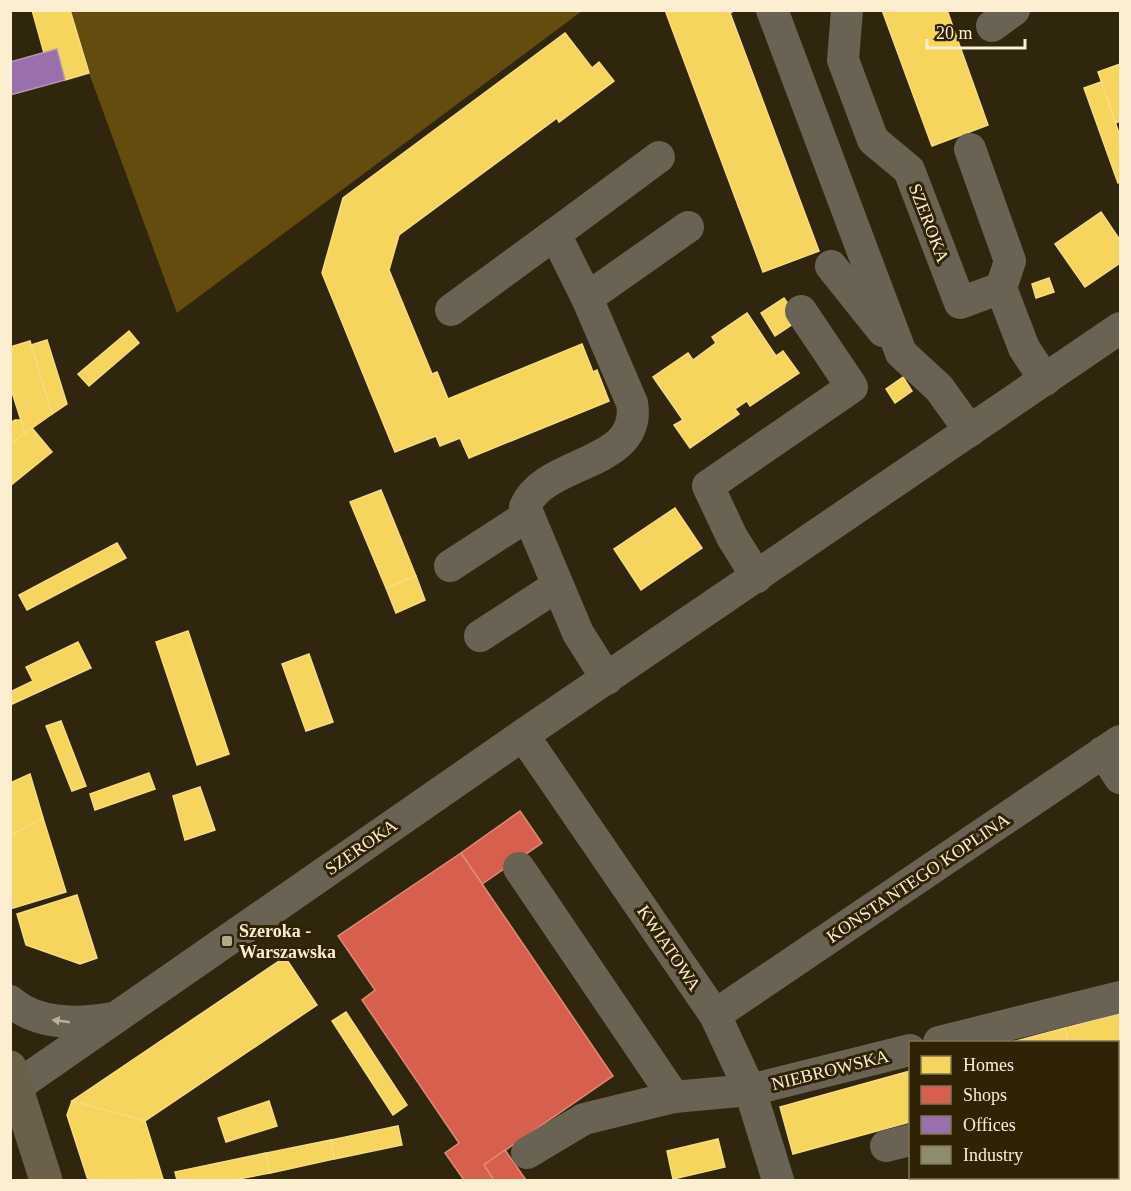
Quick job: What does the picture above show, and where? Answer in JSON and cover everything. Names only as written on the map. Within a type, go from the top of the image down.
[{"type":"main road","points":[[13,1082],[46,1180]]},
{"type":"street","points":[[772,10],[901,353]]},
{"type":"street","name":"SZEROKA","points":[[848,10],[843,60],[873,140],[909,170],[960,303],[1002,288]]},
{"type":"street","points":[[970,149],[1010,261],[1002,288],[1024,348],[1045,380]]},
{"type":"street","points":[[451,310],[659,157]]},
{"type":"street","points":[[586,298],[688,227]]},
{"type":"street","points":[[555,234],[632,403],[635,418],[628,435],[615,447],[541,486],[530,495],[525,507],[581,639],[607,679]]},
{"type":"street","points":[[831,266],[901,353],[939,388],[970,431]]},
{"type":"street","points":[[757,577],[732,537],[708,486],[852,387],[801,311]]},
{"type":"street","name":"SZEROKA","points":[[13,1082],[117,1018],[523,735],[1120,328]]},
{"type":"street","points":[[450,566],[527,516]]},
{"type":"street","points":[[480,636],[557,586]]},
{"type":"street","name":"KWIATOWA","points":[[523,735],[715,1015],[750,1090],[778,1180]]},
{"type":"street","name":"KONSTANTEGO KOPLINA","points":[[715,1015],[1115,757]]},
{"type":"street","points":[[519,867],[674,1097]]},
{"type":"street","points":[[943,1041],[1120,997]]},
{"type":"street","name":"SZEROKA","points":[[10,1001],[39,1017],[64,1023],[89,1023],[117,1018]]},
{"type":"street","name":"NIEBROWSKA","points":[[527,1153],[584,1119],[674,1097],[750,1090],[909,1050]]},
{"type":"shaded area","points":[[70,11],[582,11],[177,313],[89,73]]},
{"type":"building: Homes","points":[[32,10],[70,10],[89,73],[65,80],[57,49],[44,53]]},
{"type":"building: Homes","points":[[665,10],[735,10],[730,13],[819,251],[763,272]]},
{"type":"building: Homes","points":[[882,10],[947,10],[988,125],[932,146]]},
{"type":"building: Homes","points":[[565,33],[592,68],[599,62],[614,81],[559,122],[557,118],[399,235],[389,270],[432,374],[437,372],[448,399],[582,344],[593,372],[597,370],[609,401],[469,458],[460,438],[440,446],[436,436],[395,452],[322,273],[343,198]]},
{"type":"building: Homes","points":[[1120,64],[1120,121],[1116,123],[1098,72]]},
{"type":"building: Homes","points":[[1101,82],[1120,136],[1120,182],[1118,183],[1084,88]]},
{"type":"building: Homes","points":[[1101,212],[1120,240],[1120,263],[1085,287],[1055,244]]},
{"type":"building: Homes","points":[[1049,278],[1054,292],[1036,298],[1032,284]]},
{"type":"building: Homes","points":[[784,298],[799,320],[775,336],[761,313]]},
{"type":"building: Homes","points":[[747,313],[776,356],[783,351],[799,373],[750,406],[747,401],[735,409],[739,414],[690,448],[674,425],[683,420],[653,377],[688,353],[693,360],[716,343],[712,337]]},
{"type":"building: Homes","points":[[129,331],[139,343],[89,386],[78,374]]},
{"type":"building: Homes","points":[[47,340],[67,404],[52,414],[31,345]]},
{"type":"building: Homes","points":[[30,341],[52,414],[25,433],[10,386],[10,347]]},
{"type":"building: Homes","points":[[903,377],[912,391],[895,403],[886,389]]},
{"type":"building: Homes","points":[[21,420],[25,433],[10,444],[10,423]]},
{"type":"building: Homes","points":[[32,428],[52,452],[10,486],[10,444]]},
{"type":"building: Homes","points":[[381,490],[416,576],[386,588],[350,502]]},
{"type":"building: Homes","points":[[675,508],[702,548],[641,590],[614,549]]},
{"type":"building: Homes","points":[[117,543],[126,558],[27,610],[19,595]]},
{"type":"building: Homes","points":[[416,576],[425,600],[396,613],[386,588]]},
{"type":"building: Homes","points":[[188,631],[229,754],[197,765],[156,642]]},
{"type":"building: Homes","points":[[78,642],[91,668],[10,705],[10,692],[33,681],[26,667]]},
{"type":"building: Homes","points":[[309,654],[333,722],[306,731],[282,664]]},
{"type":"building: Homes","points":[[61,721],[86,786],[72,791],[46,726]]},
{"type":"building: Homes","points":[[149,773],[155,789],[95,810],[90,794]]},
{"type":"building: Homes","points":[[30,774],[43,818],[10,836],[10,783]]},
{"type":"building: Homes","points":[[200,787],[215,830],[185,840],[173,796]]},
{"type":"building: Homes","points":[[43,818],[66,892],[10,909],[10,836]]},
{"type":"building: Homes","points":[[77,895],[97,958],[80,964],[26,945],[17,914]]},
{"type":"building: Homes","points":[[285,957],[317,1005],[145,1121],[72,1101]]},
{"type":"building: Homes","points":[[346,1012],[407,1105],[393,1115],[332,1021]]},
{"type":"building: Homes","points":[[1120,1013],[1120,1063],[1119,1041],[1068,1041],[1065,1028]]},
{"type":"building: Homes","points":[[1065,1028],[1068,1041],[1016,1041]]},
{"type":"building: Homes","points":[[909,1071],[909,1122],[793,1154],[780,1107]]},
{"type":"building: Homes","points":[[72,1101],[145,1121],[163,1179],[88,1180],[67,1115]]},
{"type":"building: Homes","points":[[269,1101],[277,1126],[226,1142],[218,1118]]},
{"type":"building: Homes","points":[[398,1126],[402,1145],[334,1159],[331,1140]]},
{"type":"building: Homes","points":[[718,1139],[725,1167],[673,1179],[667,1151]]},
{"type":"building: Homes","points":[[331,1140],[334,1159],[270,1173],[266,1153]]},
{"type":"building: Homes","points":[[266,1153],[270,1173],[233,1180],[177,1180],[175,1172]]},
{"type":"building: Shops","points":[[520,811],[542,843],[482,884],[461,853]]},
{"type":"building: Shops","points":[[461,853],[613,1076],[484,1165],[494,1180],[464,1180],[445,1153],[459,1143],[362,1000],[375,990],[338,936]]},
{"type":"building: Shops","points":[[505,1150],[526,1180],[494,1180],[484,1165]]},
{"type":"building: Offices","points":[[57,49],[65,80],[10,95],[10,62]]},
{"type":"building: Industry","points":[[1120,1148],[1120,1174],[1119,1174]]},
{"type":"building: Industry","points":[[998,1179],[1057,1179],[1057,1180],[994,1180]]},
{"type":"place","name":"Szeroka - Warszawska","points":[[227,941]]}]
